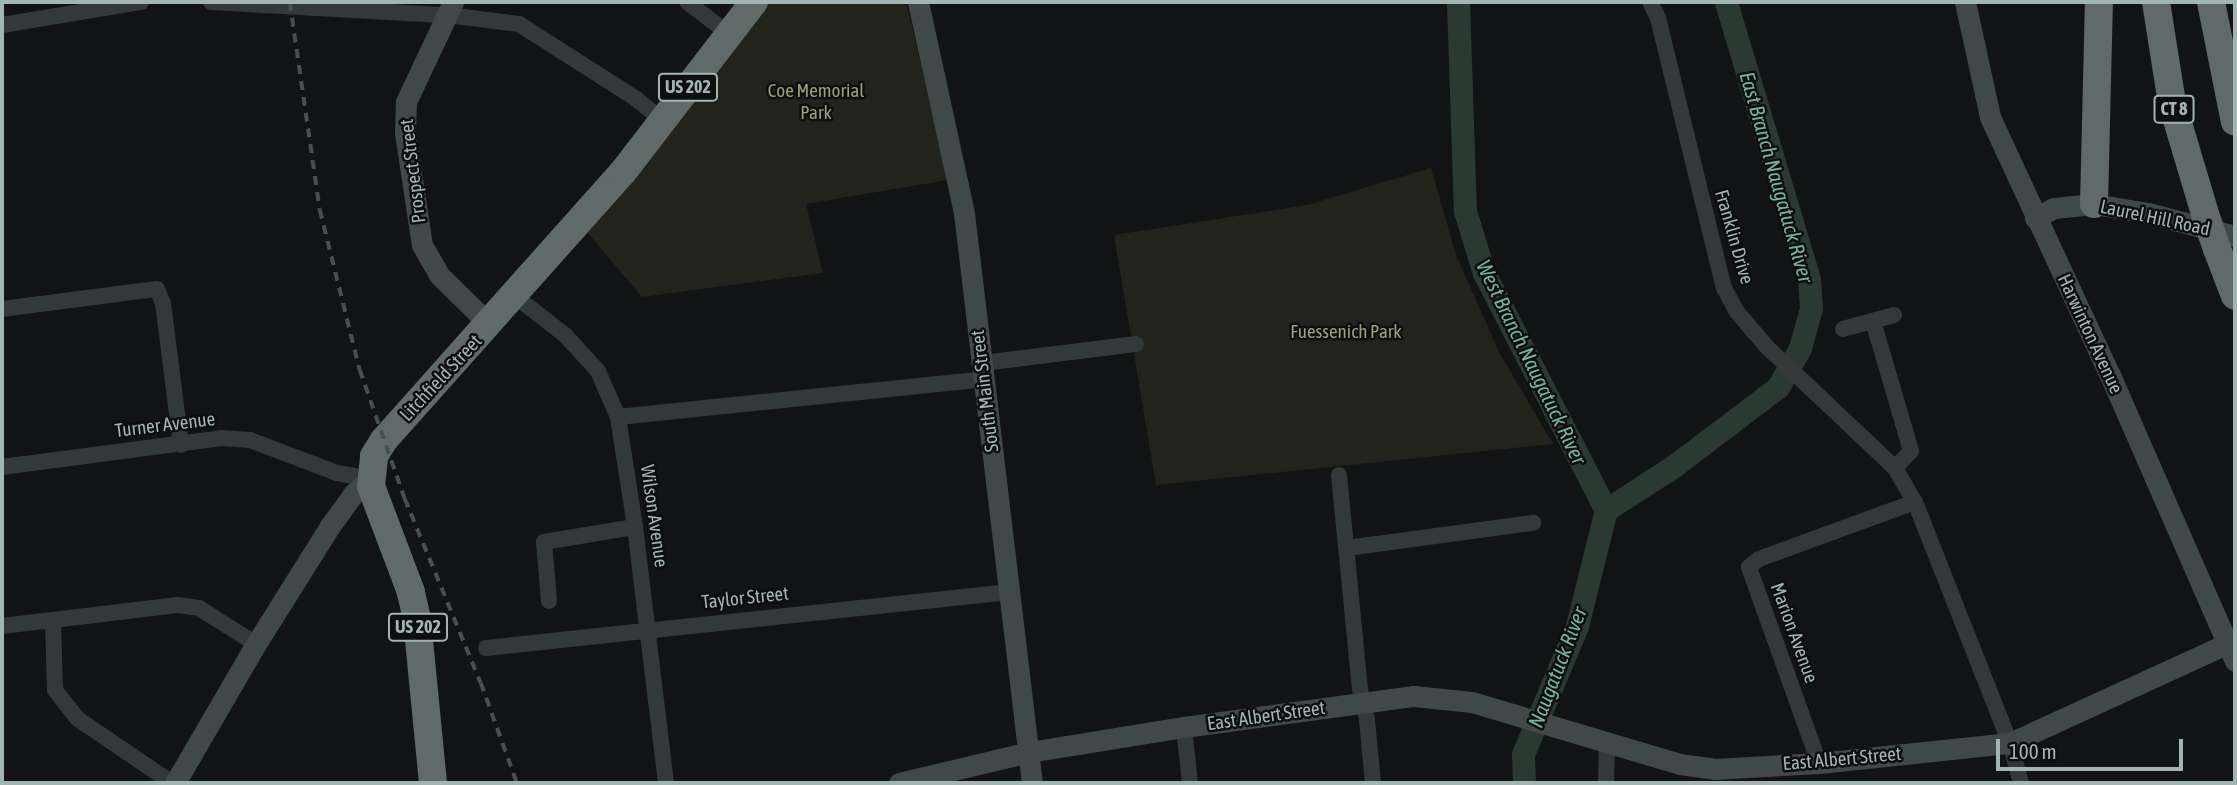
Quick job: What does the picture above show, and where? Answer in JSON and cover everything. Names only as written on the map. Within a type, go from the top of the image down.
[{"type":"highway","name":"Litchfield Street","points":[[370,479],[373,460],[384,440],[490,325],[623,172],[754,2]]},
{"type":"highway","points":[[2094,204],[2099,2]]},
{"type":"highway","name":"CT 8","points":[[2156,2],[2172,103],[2206,214],[2226,243],[2235,296]]},
{"type":"highway","points":[[2211,2],[2235,122]]},
{"type":"highway","name":"US 202","points":[[370,479],[411,592],[417,619],[433,783]]},
{"type":"main road","name":"South Main Street","points":[[918,2],[964,213],[1032,783]]},
{"type":"main road","name":"Harwinton Avenue","points":[[1965,2],[1990,117],[2233,648]]},
{"type":"main road","name":"Prospect Street","points":[[450,8],[406,102],[405,133],[422,245],[439,275],[490,325]]},
{"type":"main road","name":"Laurel Hill Road","points":[[2035,218],[2054,208],[2094,204],[2148,213],[2226,243]]},
{"type":"main road","name":"Litchfield Street","points":[[174,783],[256,644],[338,514],[353,494],[370,479]]},
{"type":"main road","name":"East Albert Street","points":[[899,783],[1029,752],[1184,727],[1435,696],[1472,702],[1680,764],[1714,769],[1819,763],[2010,743],[2233,648]]},
{"type":"street","points":[[2,25],[141,2]]},
{"type":"street","points":[[211,2],[450,8],[519,24],[635,98],[663,121]]},
{"type":"street","points":[[687,2],[729,34]]},
{"type":"street","name":"Franklin Drive","points":[[1650,2],[1658,18],[1724,288],[1737,312],[1767,347],[1895,468],[1915,502],[2010,743],[2021,783]]},
{"type":"street","points":[[2,309],[157,289],[163,303],[181,445]]},
{"type":"street","name":"Wilson Avenue","points":[[515,296],[565,335],[598,371],[618,417],[635,527],[666,783]]},
{"type":"street","points":[[1843,329],[1894,315]]},
{"type":"street","points":[[1873,321],[1911,451],[1895,468]]},
{"type":"street","points":[[618,417],[984,371],[1136,344]]},
{"type":"street","name":"Turner Avenue","points":[[2,467],[221,438],[250,440],[337,473],[370,479]]},
{"type":"street","points":[[1339,475],[1373,783]]},
{"type":"street","name":"Marion Avenue","points":[[1819,763],[1749,567],[1759,559],[1915,502]]},
{"type":"street","points":[[1347,548],[1533,523]]},
{"type":"street","points":[[549,601],[544,542],[635,527]]},
{"type":"street","name":"Taylor Street","points":[[486,648],[1009,592]]},
{"type":"street","points":[[2,626],[178,606],[199,608],[256,644]]},
{"type":"street","points":[[53,620],[55,690],[78,719],[174,783]]},
{"type":"street","points":[[1184,727],[1190,783]]},
{"type":"street","points":[[1606,783],[1607,742]]},
{"type":"green space","name":"Coe Memorial Park","points":[[768,2],[906,2],[948,180],[806,204],[823,273],[642,297],[587,232]]},
{"type":"green space","name":"Fuessenich Park","points":[[1431,168],[1456,255],[1499,352],[1553,444],[1156,485],[1114,235],[1307,205]]},
{"type":"waterway","name":"West Branch Naugatuck River","points":[[1458,2],[1465,211],[1484,273],[1606,510]]},
{"type":"waterway","name":"East Branch Naugatuck River","points":[[1606,510],[1674,466],[1778,387],[1800,348],[1811,308],[1809,279],[1726,2]]},
{"type":"waterway","name":"Naugatuck River","points":[[1524,783],[1523,754],[1577,626],[1606,510]]},
{"type":"railway","points":[[290,2],[320,210],[360,370],[405,499],[481,683],[517,783]]}]
